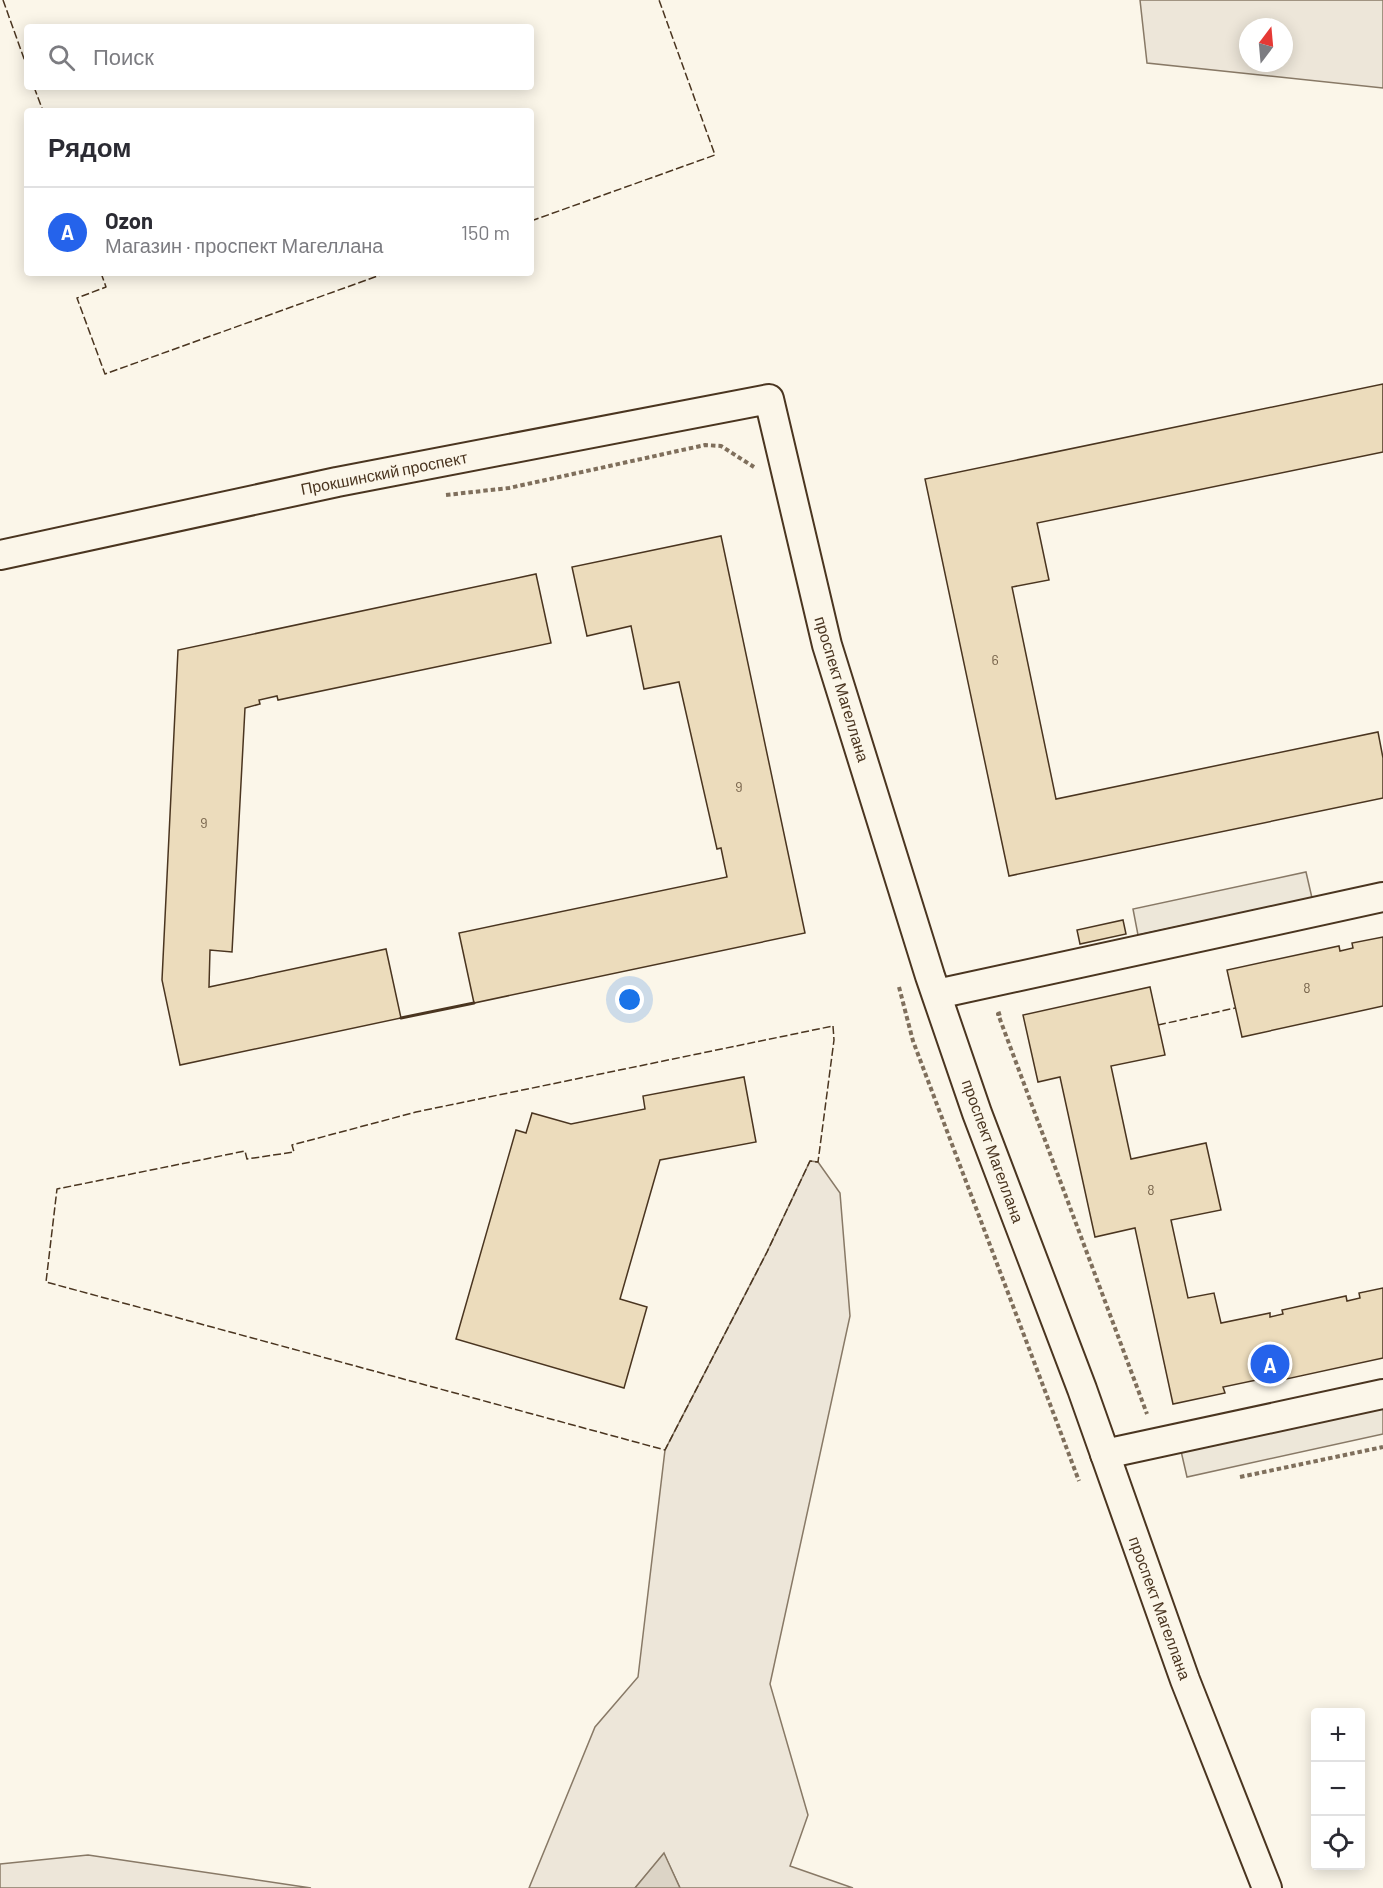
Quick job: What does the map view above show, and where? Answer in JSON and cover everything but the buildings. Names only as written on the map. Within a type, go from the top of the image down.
[{"type":"street","name":"Прокшинский проспект","points":[[0,555],[337,482],[769,399]]},
{"type":"street","name":"проспект Магеллана","points":[[769,399],[827,645],[937,994],[977,1113],[1105,1454],[1185,1680],[1267,1888]]},
{"type":"street","points":[[937,994],[1383,897]]},
{"type":"street","points":[[1105,1454],[1383,1394]]},
{"type":"path","points":[[443,495],[509,488],[705,445],[721,446],[753,466],[758,472]]},
{"type":"path","points":[[898,984],[918,1052],[1082,1488]]},
{"type":"path","points":[[1010,1011],[998,1014],[1158,1443]]},
{"type":"path","points":[[1240,1477],[1383,1447]]},
{"type":"shaded area","points":[[1140,0],[1383,0],[1383,88],[1147,63]]},
{"type":"shaded area","points":[[1306,872],[1312,898],[1138,935],[1133,909]]},
{"type":"shaded area","points":[[810,1161],[818,1162],[840,1193],[850,1316],[770,1684],[808,1815],[790,1866],[853,1888],[680,1888],[664,1854],[635,1888],[529,1888],[595,1727],[638,1677],[665,1450],[767,1252]]},
{"type":"shaded area","points":[[1383,1407],[1383,1434],[1187,1477],[1181,1451]]},
{"type":"shaded area","points":[[664,1853],[680,1888],[635,1888]]},
{"type":"shaded area","points":[[88,1855],[311,1888],[0,1888],[0,1864]]},
{"type":"fence","points":[[3,0],[24,59]]},
{"type":"fence","points":[[534,220],[715,155],[659,0]]},
{"type":"fence","points":[[35,90],[42,108]]},
{"type":"fence","points":[[102,276],[106,287],[77,298],[105,374],[378,276]]},
{"type":"fence","points":[[1158,1025],[1235,1008]]},
{"type":"fence","points":[[833,1026],[834,1040],[818,1162],[810,1161],[767,1252],[665,1450],[46,1282],[57,1189],[245,1151],[247,1159],[294,1152],[292,1145],[416,1112],[833,1026]]},
{"type":"wall","points":[[401,1018],[474,1003]]},
{"type":"place","name":"Ozon","points":[[1270,1364]]}]
